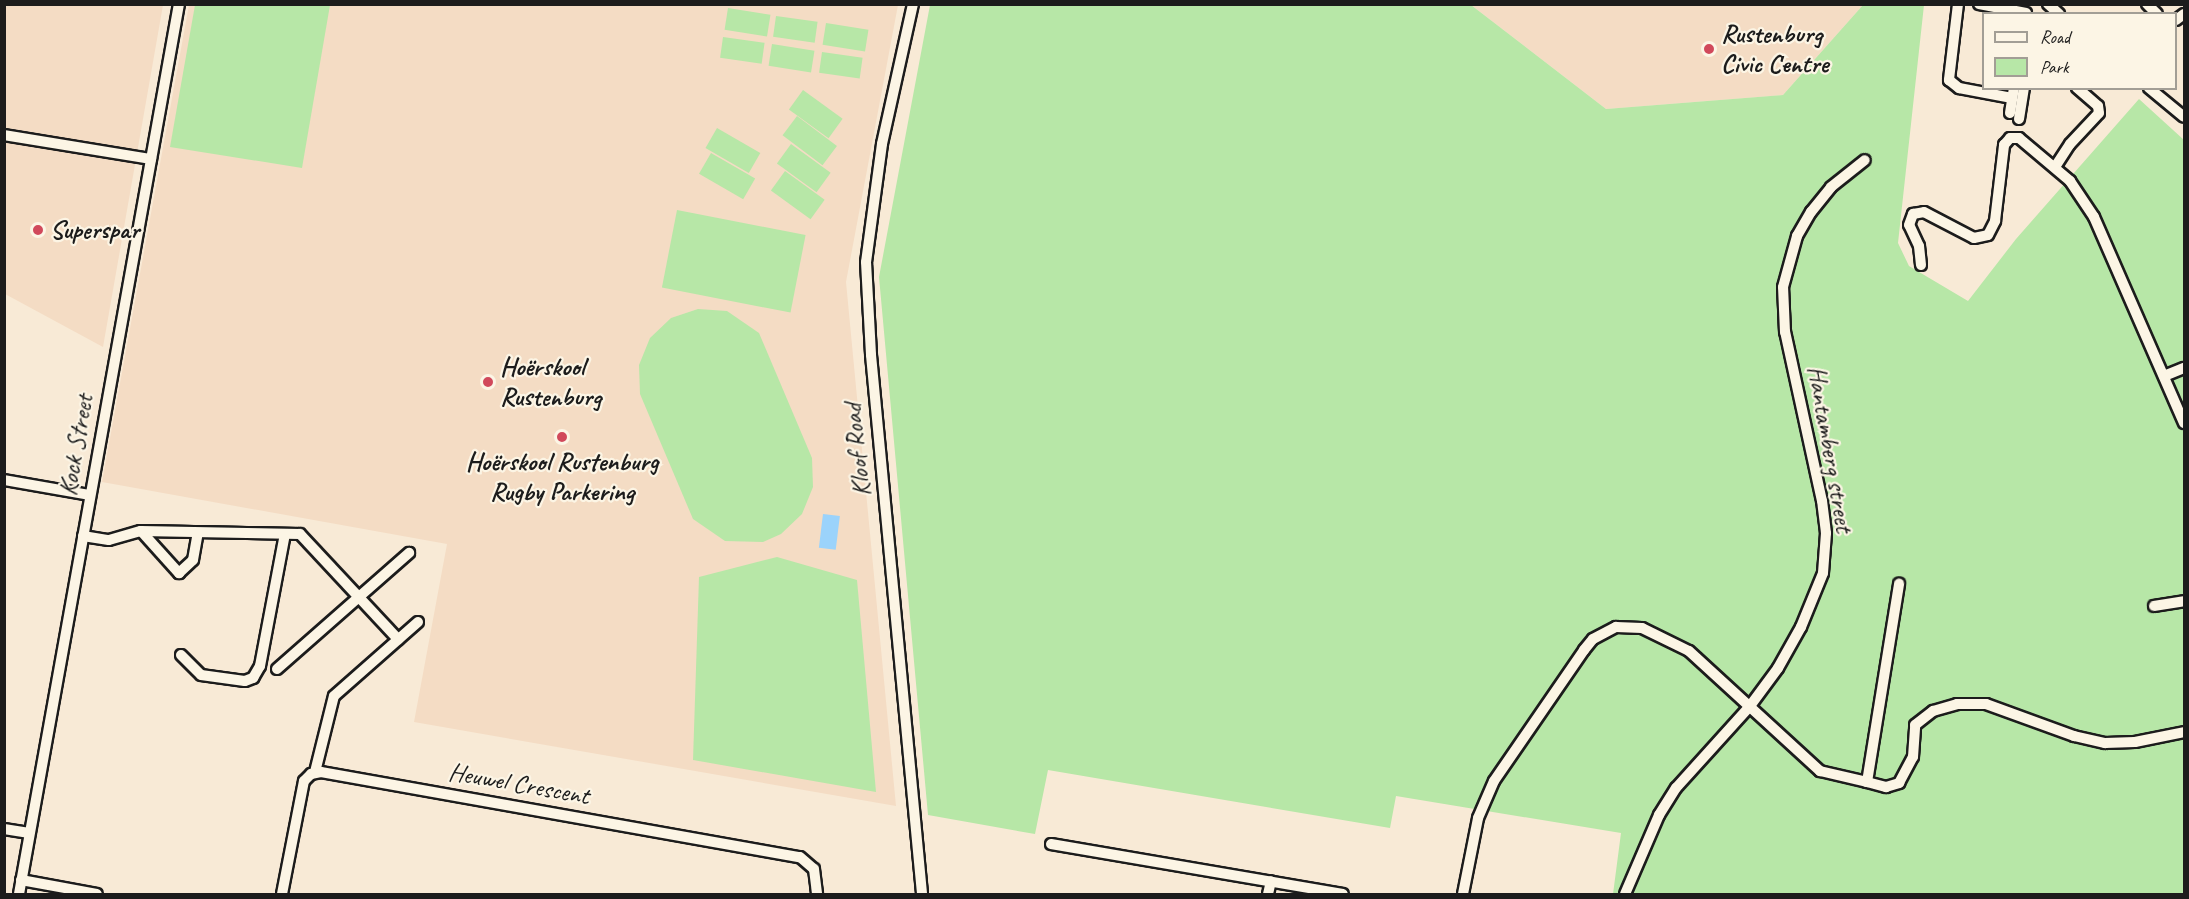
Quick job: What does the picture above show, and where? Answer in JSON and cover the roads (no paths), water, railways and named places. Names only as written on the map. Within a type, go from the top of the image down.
[{"type":"street","name":"Kock Street","points":[[19,894],[28,833],[179,4]]},
{"type":"street","name":"Kloof Road","points":[[913,4],[882,144],[866,262],[872,366],[922,894]]},
{"type":"street","points":[[1958,4],[1948,80],[1959,88],[2013,93],[2014,116],[2023,90]]},
{"type":"street","points":[[1979,4],[2021,12]]},
{"type":"street","points":[[2055,167],[2070,144],[2099,113],[2098,106],[2079,90]]},
{"type":"street","points":[[2151,90],[2184,117]]},
{"type":"street","points":[[4,135],[151,159]]},
{"type":"street","points":[[1921,265],[1919,246],[1909,225],[1913,214],[1924,212],[1974,238],[1992,230],[2004,145],[2010,138],[2019,138],[2055,167],[2094,217],[2184,423]]},
{"type":"street","name":"Hantamberg street","points":[[1625,894],[1645,840],[1676,788],[1750,706],[1801,627],[1823,573],[1825,557],[1822,501],[1785,332],[1783,286],[1797,236],[1811,212],[1831,187],[1865,160]]},
{"type":"street","points":[[2164,376],[2184,368]]},
{"type":"street","points":[[4,480],[90,495]]},
{"type":"street","points":[[141,531],[179,573],[193,560],[198,533]]},
{"type":"street","points":[[83,536],[109,540],[141,531],[285,534],[305,537],[398,639]]},
{"type":"street","points":[[182,655],[201,675],[245,681],[254,678],[260,666],[285,534]]},
{"type":"street","points":[[277,669],[409,553]]},
{"type":"street","points":[[1867,782],[1899,584]]},
{"type":"street","points":[[2154,606],[2184,602]]},
{"type":"street","points":[[282,894],[302,787],[307,777],[315,772],[334,696],[417,622]]},
{"type":"street","points":[[1463,894],[1478,818],[1494,781],[1593,639],[1616,627],[1630,626],[1660,634],[1689,651],[1820,771],[1886,787],[1899,783],[1913,757],[1915,725],[1932,711],[1957,704],[1986,704],[2074,736],[2105,743],[2135,742],[2184,732]]},
{"type":"street","name":"Heuwel Crescent","points":[[315,772],[800,857],[814,869],[817,894]]},
{"type":"street","points":[[4,829],[28,833]]},
{"type":"street","points":[[1051,844],[1343,894]]},
{"type":"street","points":[[21,880],[59,891],[97,894]]},
{"type":"street","points":[[1268,894],[1271,881]]},
{"type":"water","points":[[823,514],[840,516],[836,550],[819,548]]},
{"type":"place","name":"Rustenburg Civic Centre","points":[[1709,49]]},
{"type":"place","name":"Superspar","points":[[38,230]]},
{"type":"place","name":"Hoërskool Rustenburg","points":[[488,382]]},
{"type":"place","name":"Hoërskool Rustenburg Rugby Parkering","points":[[562,437]]}]
